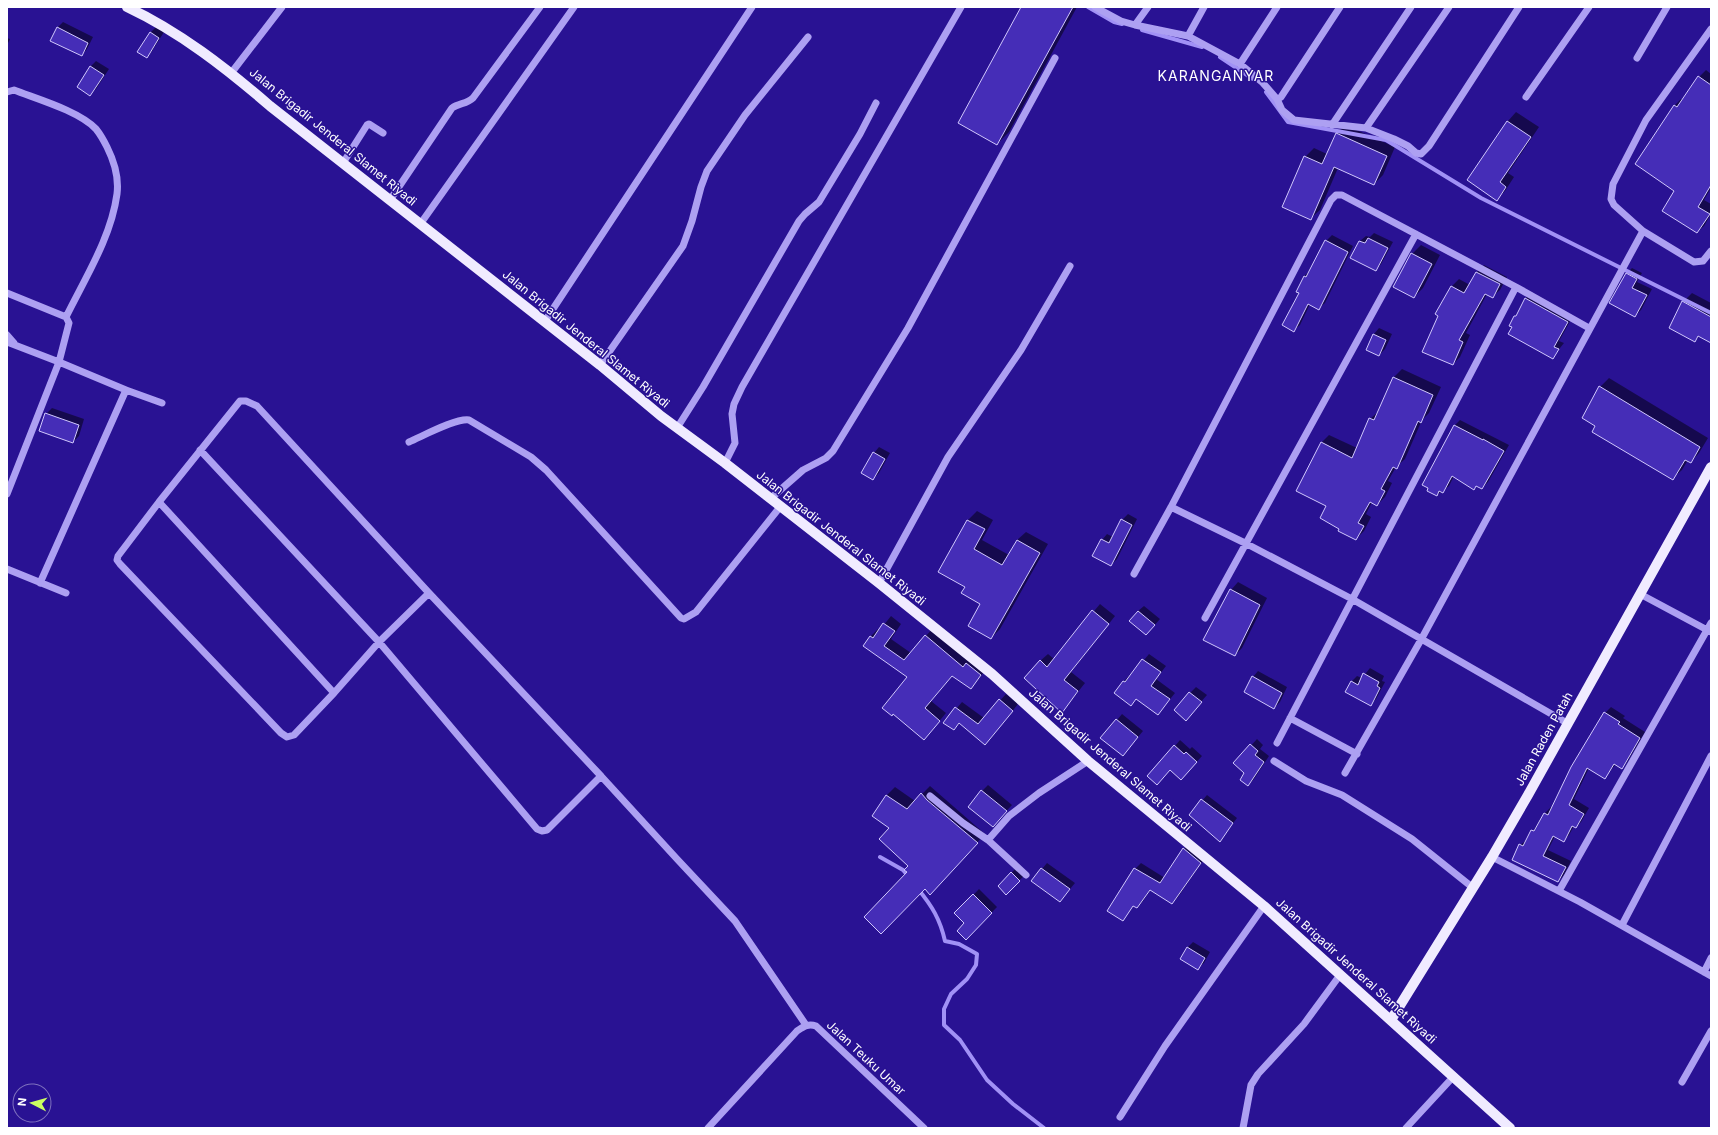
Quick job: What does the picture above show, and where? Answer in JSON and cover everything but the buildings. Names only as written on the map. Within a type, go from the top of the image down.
[{"type":"main road","name":"Jalan Brigadir Jenderal Slamet Riyadi","points":[[127,7],[166,26],[232,72],[270,106],[343,164],[421,223],[677,428],[725,463],[879,583],[992,674],[1088,761],[1264,906],[1510,1128]]},
{"type":"main road","name":"Jalan Raden Patah","points":[[1391,1020],[1492,857],[1711,467]]},
{"type":"street","points":[[232,72],[282,7]]},
{"type":"street","points":[[390,200],[452,108],[459,104],[466,103],[473,98],[540,7]]},
{"type":"street","points":[[421,223],[574,7]]},
{"type":"street","points":[[545,321],[752,7]]},
{"type":"street","points":[[725,463],[735,443],[732,414],[734,404],[742,387],[961,7]]},
{"type":"street","points":[[1095,7],[1135,25],[1188,36],[1240,64],[1262,82],[1277,99],[1282,110],[1294,120],[1366,128],[1394,139],[1408,146],[1416,153],[1424,152],[1519,7]]},
{"type":"street","points":[[1135,25],[1148,7]]},
{"type":"street","points":[[1188,36],[1204,7]]},
{"type":"street","points":[[1240,64],[1277,7]]},
{"type":"street","points":[[1277,99],[1281,97],[1340,7]]},
{"type":"street","points":[[1332,125],[1411,7]]},
{"type":"street","points":[[1366,128],[1449,7]]},
{"type":"street","points":[[1526,97],[1589,7]]},
{"type":"street","points":[[1637,58],[1667,7]]},
{"type":"street","points":[[1711,29],[1646,120],[1613,184],[1611,198],[1614,205],[1643,231],[1694,262],[1703,261],[1711,251]]},
{"type":"street","points":[[600,365],[683,246],[707,171],[745,115],[808,37]]},
{"type":"street","points":[[770,499],[803,470],[826,458],[833,451],[908,328],[1055,58]]},
{"type":"street","points":[[7,92],[14,90],[64,110],[86,122],[95,129],[102,138],[110,153],[116,171],[117,193],[112,220],[98,253],[66,318]]},
{"type":"street","points":[[677,428],[703,387],[799,221],[819,202],[860,134],[876,103]]},
{"type":"street","points":[[343,164],[367,125],[369,124],[383,133]]},
{"type":"street","points":[[1134,574],[1171,507],[1333,198],[1336,196],[1342,195],[1516,287],[1589,328]]},
{"type":"street","points":[[1345,773],[1422,638],[1643,231]]},
{"type":"street","points":[[1205,618],[1416,234]]},
{"type":"street","points":[[879,583],[948,457],[1021,350],[1070,266]]},
{"type":"street","points":[[1278,743],[1516,287]]},
{"type":"street","points":[[7,293],[66,318],[69,321],[59,362],[7,494]]},
{"type":"street","points":[[7,335],[11,343],[126,390],[162,403]]},
{"type":"street","points":[[40,583],[126,390]]},
{"type":"street","points":[[429,593],[379,642],[294,735],[287,737],[281,733],[117,560],[120,551],[240,401],[246,401],[257,406],[735,921],[806,1025],[797,1031],[708,1128]]},
{"type":"street","points":[[409,442],[464,419],[469,420],[531,457],[546,470],[681,618],[684,619],[696,612],[780,507]]},
{"type":"street","points":[[200,450],[379,642],[537,829],[542,831],[547,830],[601,776]]},
{"type":"street","points":[[159,502],[334,693]]},
{"type":"street","points":[[1171,507],[1247,544],[1352,599],[1567,723]]},
{"type":"street","points":[[7,569],[66,593]]},
{"type":"street","points":[[1640,594],[1709,631]]},
{"type":"street","points":[[1559,891],[1709,631],[1711,623]]},
{"type":"street","points":[[1290,718],[1357,754]]},
{"type":"street","points":[[1622,925],[1711,756]]},
{"type":"street","points":[[988,840],[1009,816],[1039,793],[1088,761]]},
{"type":"street","points":[[1274,761],[1306,781],[1342,795],[1412,839],[1472,887]]},
{"type":"street","points":[[930,796],[963,823],[988,840],[1026,875]]},
{"type":"street","points":[[1492,857],[1622,925],[1711,976]]},
{"type":"street","points":[[1120,1117],[1165,1046],[1264,906]]},
{"type":"street","points":[[1704,972],[1711,958]]},
{"type":"street","points":[[1243,1128],[1251,1085],[1258,1074],[1304,1024],[1340,975]]},
{"type":"street","name":"Jalan Teuku Umar","points":[[806,1025],[816,1026],[924,1128]]},
{"type":"street","points":[[1682,1082],[1711,1031]]},
{"type":"street","points":[[1406,1128],[1454,1076]]},
{"type":"waterway","points":[[1088,7],[1114,22],[1122,24]]},
{"type":"waterway","points":[[1142,30],[1202,47]]},
{"type":"waterway","points":[[1220,57],[1253,79]]},
{"type":"waterway","points":[[1266,92],[1288,122],[1386,140],[1481,198],[1711,313]]},
{"type":"waterway","points":[[880,857],[903,870],[909,877]]},
{"type":"waterway","points":[[918,889],[935,913],[941,926],[945,941],[959,944],[977,954],[976,965],[967,979],[951,994],[944,1009],[944,1025],[960,1040],[987,1080],[1013,1104],[1044,1128]]},
{"type":"district","name":"KARANGANYAR","points":[[1216,76]]}]
